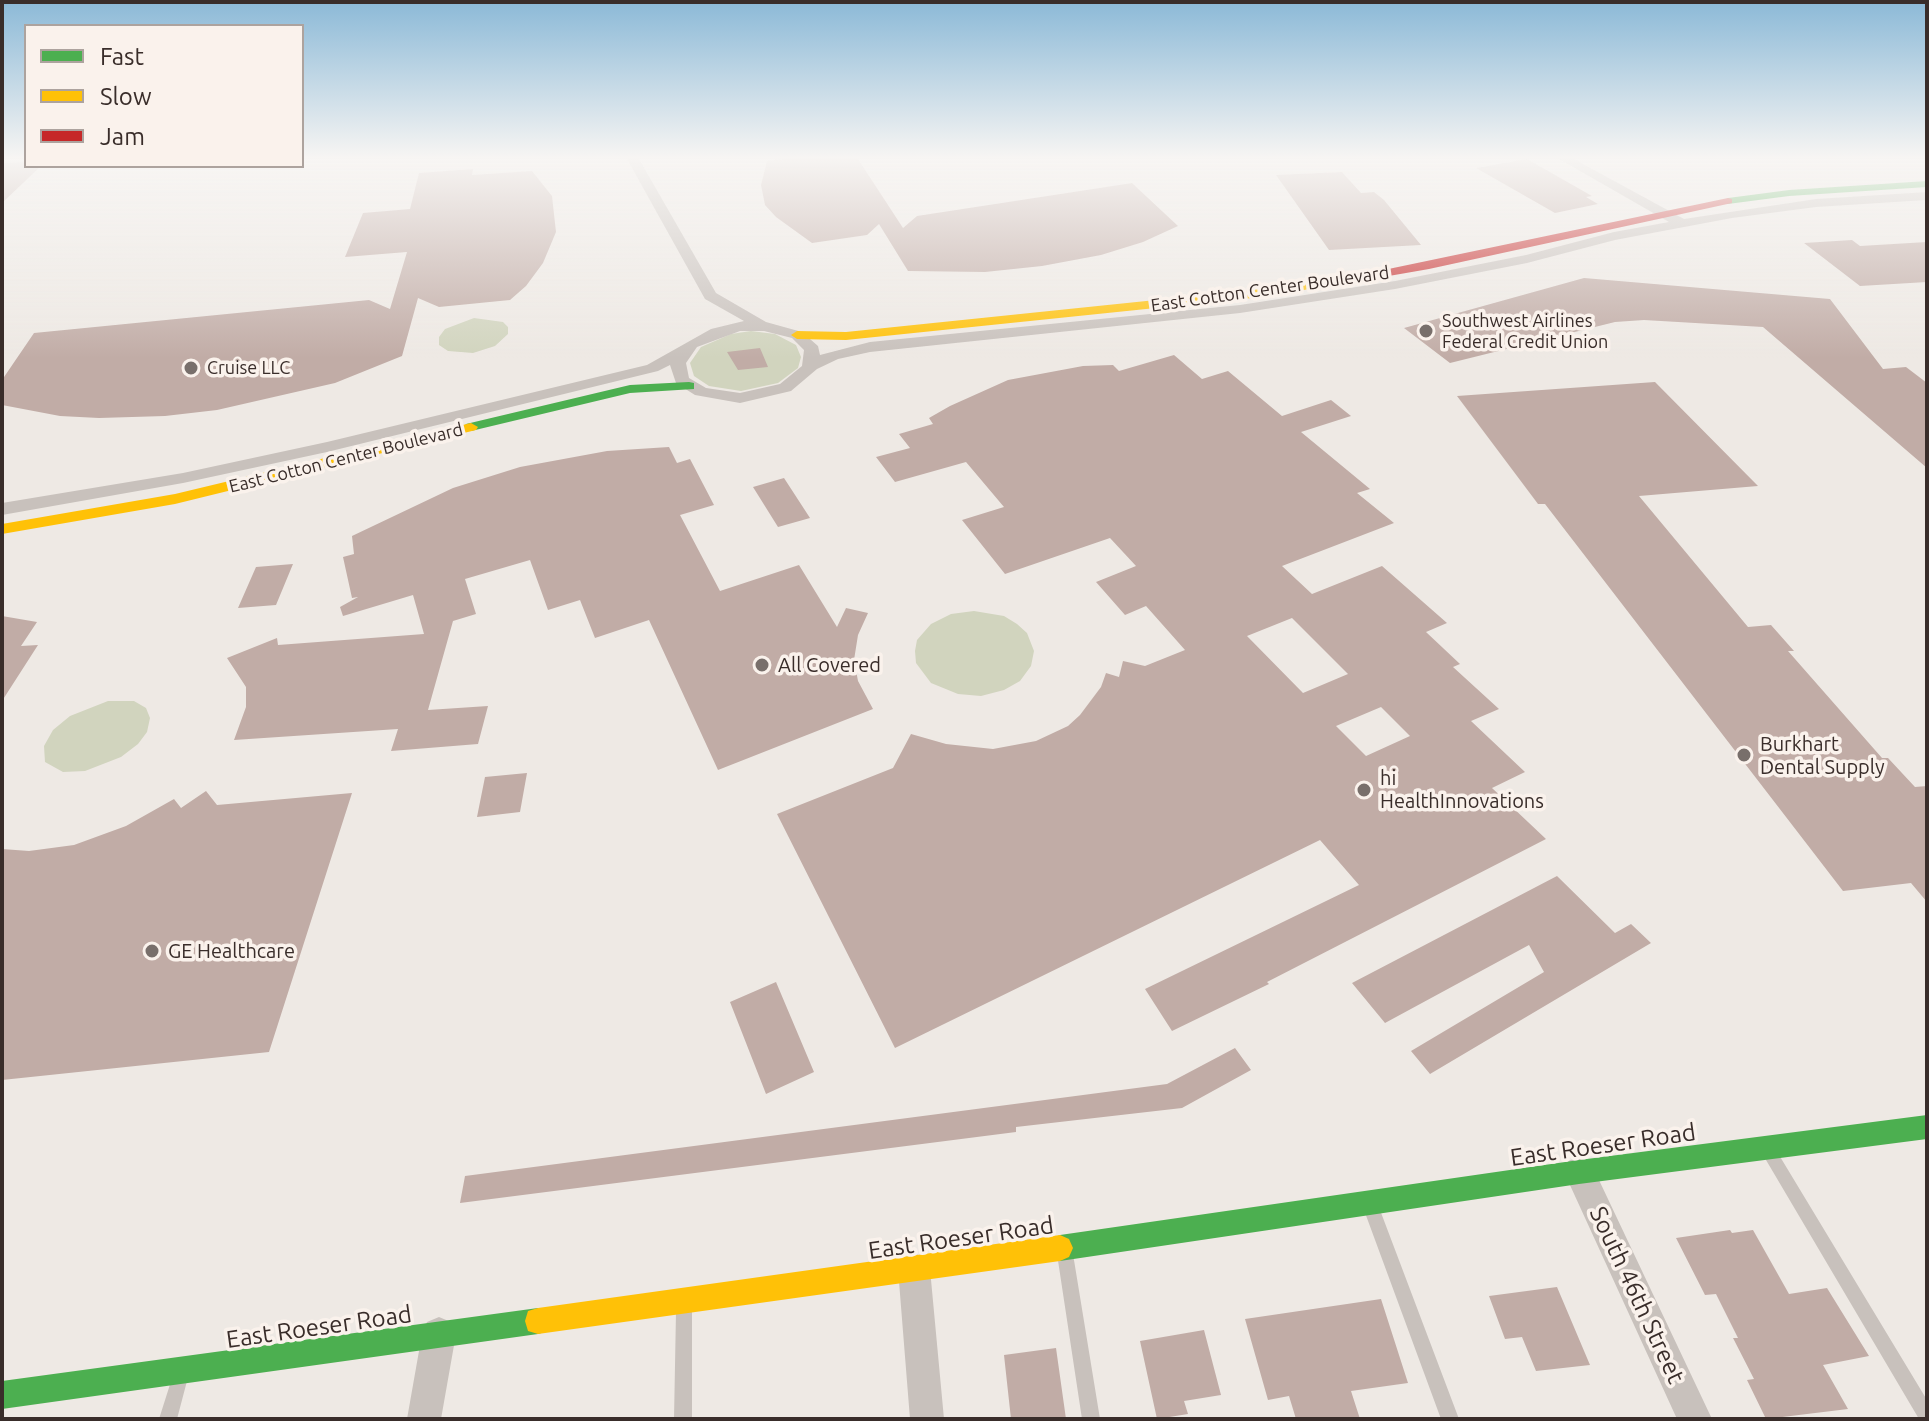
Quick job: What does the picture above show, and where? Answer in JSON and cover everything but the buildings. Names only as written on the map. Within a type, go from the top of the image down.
[{"type":"street","points":[[670,225],[710,296],[709,322],[702,337]]},
{"type":"street","name":"East Cotton Center Boulevard","points":[[2,509],[183,478],[327,447],[652,368],[684,351],[702,337],[728,328],[765,326],[797,335],[846,336],[1230,297],[1342,281],[1512,249],[1607,225]]},
{"type":"street","name":"East Cotton Center Boulevard","points":[[2,529],[188,496],[618,391],[653,386],[689,386],[716,396],[758,396],[795,383],[811,366],[854,350],[1240,309],[1322,297],[1459,274],[1671,225]]},
{"type":"street","points":[[710,296],[765,326]]},
{"type":"street","points":[[952,338],[988,329],[1068,321],[1089,311]]},
{"type":"street","points":[[797,335],[812,349],[811,366]]},
{"type":"street","points":[[684,351],[678,370],[689,386]]},
{"type":"street","name":"East Roeser Road","points":[[2,1395],[914,1269],[1579,1172],[1927,1127]]},
{"type":"street","name":"South 46th Street","points":[[1579,1172],[1695,1419]]},
{"type":"street","points":[[914,1269],[927,1419]]},
{"type":"street","points":[[424,1419],[439,1334]]},
{"type":"lane","points":[[1767,1147],[1927,1416]]},
{"type":"lane","points":[[1369,1202],[1450,1419]]},
{"type":"lane","points":[[1064,1247],[1091,1419]]},
{"type":"lane","points":[[683,1419],[684,1300]]},
{"type":"lane","points":[[168,1419],[182,1371]]},
{"type":"green space","points":[[474,318],[503,322],[508,327],[508,334],[495,346],[473,353],[448,351],[439,345],[439,337],[445,329]]},
{"type":"green space","points":[[751,331],[775,334],[796,345],[801,357],[798,368],[778,383],[741,391],[709,386],[694,376],[690,363],[701,347],[731,334]]},
{"type":"green space","points":[[974,611],[1004,616],[1017,624],[1027,633],[1034,651],[1031,666],[1020,681],[1004,690],[981,696],[958,694],[931,683],[916,663],[915,651],[917,640],[931,624],[951,614]]},
{"type":"green space","points":[[108,701],[134,701],[146,708],[150,718],[147,732],[138,744],[121,757],[85,771],[63,772],[45,762],[44,746],[53,730],[70,716]]},
{"type":"traffic: fast","points":[[471,427],[630,389],[689,386]]},
{"type":"traffic: fast","points":[[1060,1248],[1579,1172],[1927,1127]]},
{"type":"traffic: fast","points":[[2,1395],[538,1321]]},
{"type":"traffic: slow","points":[[797,335],[846,336],[1272,292],[1337,281]]},
{"type":"traffic: slow","points":[[2,529],[175,499],[471,427]]},
{"type":"traffic: slow","points":[[538,1321],[1060,1248]]},
{"type":"traffic: jam","points":[[1337,281],[1429,266],[1616,225]]},
{"type":"place","name":"Southwest Airlines Federal Credit Union","points":[[1426,331]]},
{"type":"place","name":"Cruise LLC","points":[[191,368]]},
{"type":"place","name":"All Covered","points":[[762,665]]},
{"type":"place","name":"Burkhart Dental Supply","points":[[1744,755]]},
{"type":"place","name":"hi HealthInnovations","points":[[1364,790]]},
{"type":"place","name":"GE Healthcare","points":[[152,951]]}]
